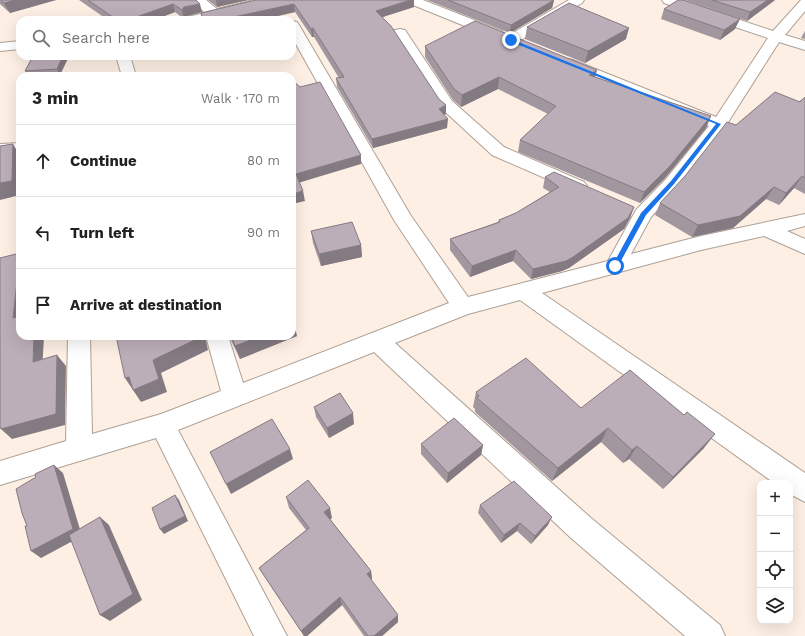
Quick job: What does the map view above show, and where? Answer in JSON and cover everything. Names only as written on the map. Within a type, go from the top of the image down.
[{"type":"street","points":[[198,0],[215,14]]},
{"type":"street","points":[[207,16],[269,0]]},
{"type":"street","points":[[412,0],[525,46]]},
{"type":"street","points":[[511,40],[578,0]]},
{"type":"street","points":[[668,0],[805,46]]},
{"type":"street","points":[[615,266],[636,211],[672,183],[719,124],[776,36],[805,3]]},
{"type":"street","points":[[296,32],[404,220],[463,307]]},
{"type":"street","points":[[400,33],[446,104],[498,151],[592,192]]},
{"type":"street","points":[[0,47],[16,45]]},
{"type":"street","points":[[554,57],[719,124]]},
{"type":"street","points":[[124,60],[128,72]]},
{"type":"street","points":[[0,149],[16,148]]},
{"type":"street","points":[[0,473],[79,448],[162,425],[463,307],[701,243],[805,220]]},
{"type":"street","points":[[766,229],[805,247]]},
{"type":"street","points":[[524,291],[805,489]]},
{"type":"street","points":[[79,340],[79,448]]},
{"type":"street","points":[[218,340],[235,397]]},
{"type":"street","points":[[377,341],[581,528],[708,636]]},
{"type":"street","points":[[162,425],[271,636]]},
{"type":"building","points":[[1,0],[15,0],[4,3]]},
{"type":"building","points":[[88,0],[196,0],[200,4],[184,7],[182,10],[173,4],[139,16],[111,16]]},
{"type":"building","points":[[256,0],[410,0],[376,11],[391,26],[439,99],[446,105],[439,109],[448,119],[372,139],[336,78],[344,77],[313,28],[311,29],[294,4],[238,16],[202,16],[201,13]]},
{"type":"building","points":[[448,0],[554,0],[511,25]]},
{"type":"building","points":[[678,0],[683,0],[740,19],[724,30],[664,9]]},
{"type":"building","points":[[712,0],[768,0],[750,12]]},
{"type":"building","points":[[569,3],[629,28],[588,51],[527,27]]},
{"type":"building","points":[[475,21],[597,70],[589,75],[711,116],[670,166],[644,192],[520,140],[556,106],[499,77],[462,95],[454,89],[425,46]]},
{"type":"building","points":[[31,60],[61,60],[57,69],[25,71]]},
{"type":"building","points":[[320,82],[361,155],[296,174],[296,84],[300,87]]},
{"type":"building","points":[[775,92],[800,102],[805,97],[805,178],[802,176],[786,193],[774,187],[740,216],[698,225],[660,203],[685,176],[727,122],[736,125]]},
{"type":"building","points":[[13,144],[12,181],[0,183],[0,146]]},
{"type":"building","points":[[554,172],[634,207],[628,218],[566,261],[533,269],[516,250],[472,266],[450,239],[500,222],[499,220],[516,213],[559,187],[545,177]]},
{"type":"building","points":[[296,174],[303,191],[296,193]]},
{"type":"building","points":[[352,222],[361,245],[319,254],[311,231]]},
{"type":"building","points":[[16,254],[16,290],[13,318],[16,317],[16,340],[34,340],[33,362],[57,355],[56,414],[1,429],[0,426],[0,258]]},
{"type":"building","points":[[117,340],[195,340],[153,360],[159,379],[133,390],[129,377],[125,378]]},
{"type":"building","points":[[233,340],[251,340],[235,346]]},
{"type":"building","points":[[526,358],[581,408],[630,370],[684,415],[687,412],[715,434],[673,477],[637,446],[632,450],[608,428],[558,468],[477,398],[479,396],[476,392]]},
{"type":"building","points":[[340,393],[353,413],[327,428],[314,407]]},
{"type":"building","points":[[454,418],[483,445],[448,473],[421,444]]},
{"type":"building","points":[[272,419],[290,449],[226,484],[210,452]]},
{"type":"building","points":[[54,465],[73,529],[31,551],[25,526],[27,526],[16,489],[36,477],[35,474]]},
{"type":"building","points":[[308,480],[330,508],[324,512],[371,571],[367,574],[398,615],[374,636],[368,636],[340,597],[301,631],[259,568],[309,528],[286,497]]},
{"type":"building","points":[[514,481],[552,517],[535,536],[520,523],[504,535],[480,505]]},
{"type":"building","points":[[175,495],[185,516],[160,529],[152,508]]},
{"type":"building","points":[[100,517],[133,594],[100,615],[69,535]]},
{"type":"route","points":[[511,40],[719,124],[672,183],[643,214],[615,266]]}]
